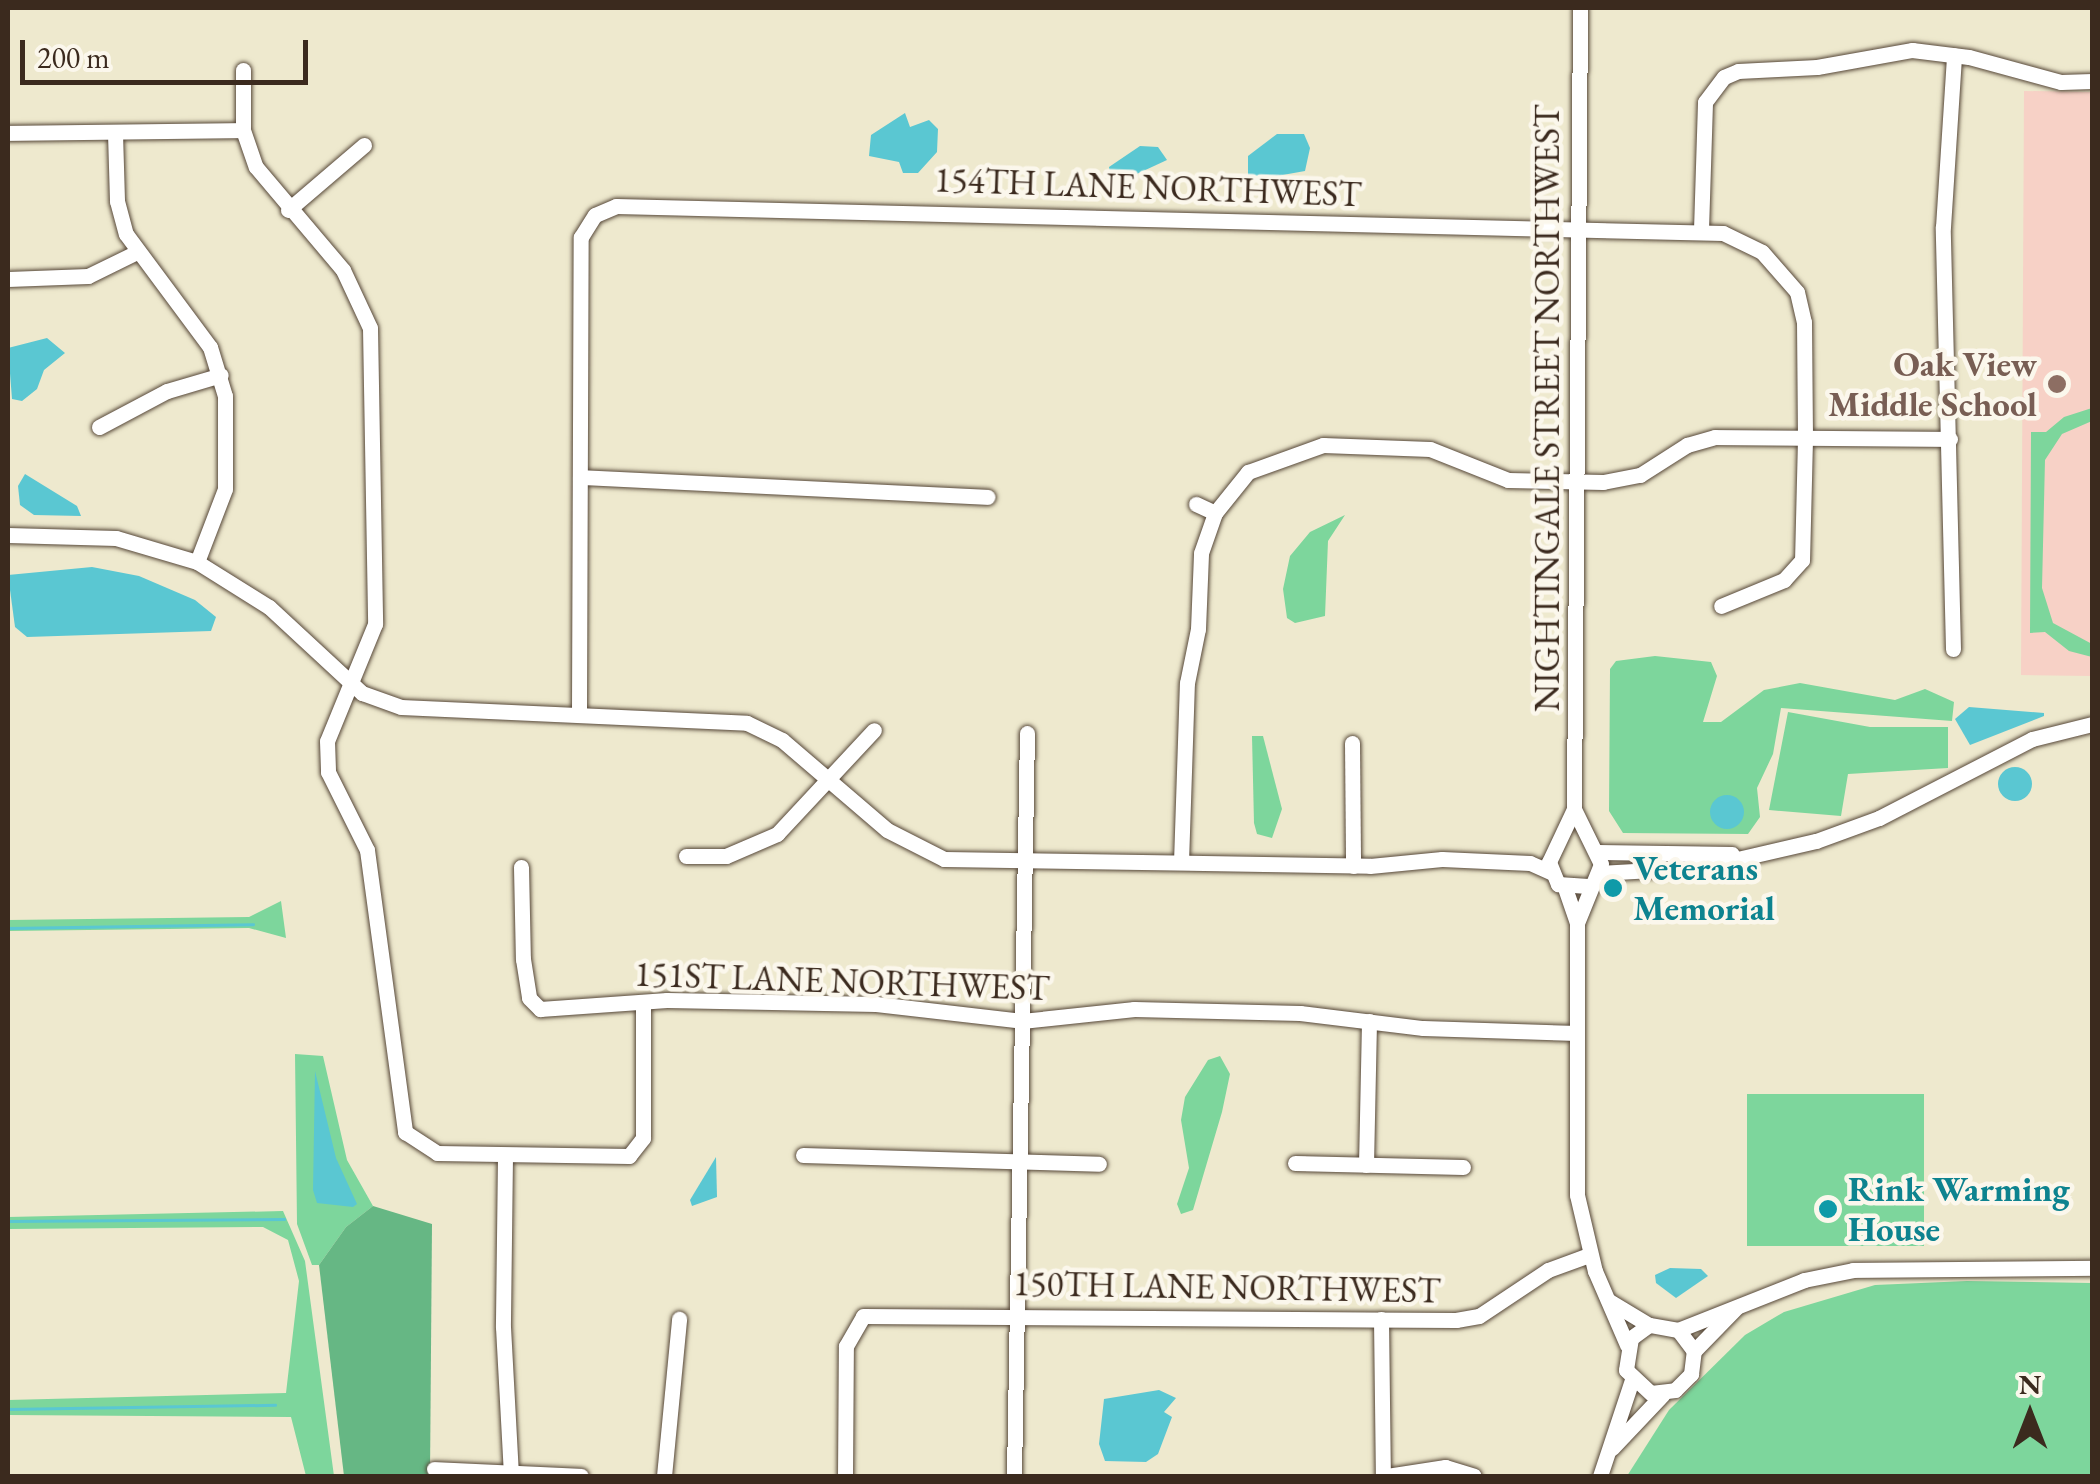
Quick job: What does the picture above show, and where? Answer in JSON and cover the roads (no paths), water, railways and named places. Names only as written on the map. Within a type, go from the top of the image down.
[{"type":"street","name":"NIGHTINGALE STREET NORTHWEST","points":[[1551,854],[1564,841],[1574,810],[1580,8]]},
{"type":"street","points":[[1701,230],[1705,102],[1717,84],[1738,71],[1818,67],[1883,53],[1954,56],[2062,82],[2092,81]]},
{"type":"street","points":[[1953,649],[1943,227],[1954,56]]},
{"type":"street","points":[[243,70],[243,130],[256,166],[288,210],[350,278],[370,328],[375,624],[326,740],[328,772],[367,850],[392,1066],[405,1132],[415,1144],[437,1153],[629,1156],[643,1138],[643,1002]]},
{"type":"street","points":[[8,133],[243,130]]},
{"type":"street","points":[[115,133],[117,201],[135,253],[199,330],[221,375],[225,488],[197,562]]},
{"type":"street","points":[[288,210],[364,145]]},
{"type":"street","name":"154TH LANE NORTHWEST","points":[[580,477],[581,237],[595,215],[616,206],[1701,230],[1762,252],[1797,292],[1804,322],[1802,560],[1784,580],[1721,606]]},
{"type":"street","points":[[8,279],[88,276],[135,253]]},
{"type":"street","points":[[98,427],[167,391],[221,375]]},
{"type":"street","points":[[1181,862],[1187,683],[1198,630],[1201,553],[1214,513],[1248,472],[1323,446],[1430,449],[1508,480],[1578,482],[1640,475],[1686,445],[1716,438],[1950,440]]},
{"type":"street","points":[[578,712],[580,477],[988,497]]},
{"type":"street","points":[[1196,504],[1214,513]]},
{"type":"street","points":[[8,536],[116,538],[197,562],[269,607],[349,684],[401,708],[578,712],[747,723],[782,740],[917,849],[944,859],[1352,866],[1422,860],[1530,863],[1550,872],[1564,888],[1577,923]]},
{"type":"street","points":[[1600,1476],[1632,1380],[1628,1346],[1589,1255],[1577,1195],[1577,923],[1588,886],[1599,872],[1702,867],[1863,824],[1996,754],[2092,724]]},
{"type":"street","points":[[686,856],[726,856],[761,843],[791,821],[826,778],[874,730]]},
{"type":"street","points":[[1014,1476],[1026,733]]},
{"type":"street","points":[[1352,743],[1352,866]]},
{"type":"street","name":"NIGHTINGALE STREET NORTHWEST","points":[[1574,810],[1599,872]]},
{"type":"street","points":[[1564,841],[1746,856]]},
{"type":"street","points":[[1530,863],[1551,854],[1550,872]]},
{"type":"street","name":"151ST LANE NORTHWEST","points":[[521,867],[529,998],[551,1010],[643,1002],[876,1004],[1022,1020],[1134,1009],[1577,1033]]},
{"type":"street","points":[[1564,888],[1588,886]]},
{"type":"street","points":[[1366,1165],[1369,1021]]},
{"type":"street","points":[[803,1155],[1099,1164]]},
{"type":"street","points":[[505,1156],[503,1327],[511,1474]]},
{"type":"street","points":[[1295,1163],[1463,1167]]},
{"type":"street","name":"150TH LANE NORTHWEST","points":[[845,1476],[851,1327],[882,1313],[1382,1319],[1479,1316],[1548,1270],[1589,1255]]},
{"type":"street","points":[[1609,1301],[1649,1325],[1678,1330],[1804,1280],[1852,1270],[2092,1268]]},
{"type":"street","points":[[1609,1452],[1663,1394],[1691,1374],[1694,1351],[1736,1308]]},
{"type":"street","points":[[664,1476],[680,1318]]},
{"type":"street","points":[[1382,1319],[1385,1476],[1445,1467],[1474,1476]]},
{"type":"street","points":[[1628,1346],[1649,1325]]},
{"type":"street","points":[[1678,1330],[1694,1351]]},
{"type":"street","points":[[1632,1380],[1663,1394]]},
{"type":"street","points":[[434,1468],[580,1476]]},
{"type":"water","points":[[905,113],[910,127],[929,120],[938,129],[937,152],[918,173],[903,173],[899,162],[869,156],[871,135]]},
{"type":"water","points":[[1277,134],[1304,134],[1310,148],[1305,171],[1248,181],[1248,156]]},
{"type":"water","points":[[1140,146],[1158,147],[1167,160],[1126,179],[1110,175],[1109,167]]},
{"type":"water","points":[[47,338],[65,353],[44,370],[37,389],[22,401],[12,399],[8,348]]},
{"type":"water","points":[[25,474],[77,506],[81,516],[34,515],[20,505],[18,486]]},
{"type":"water","points":[[92,567],[139,576],[195,600],[216,617],[211,631],[27,637],[15,627],[8,575]]},
{"type":"water","points":[[1969,707],[2044,716],[1970,745],[1955,719]]},
{"type":"water","points":[[2015,767],[2027,772],[2032,784],[2027,796],[2015,801],[2003,796],[1998,784],[2003,772]]},
{"type":"water","points":[[1727,795],[1739,800],[1744,812],[1739,824],[1727,829],[1715,824],[1710,812],[1715,800]]},
{"type":"water","points":[[315,1071],[336,1158],[357,1204],[353,1207],[317,1203],[313,1190]]},
{"type":"water","points":[[716,1157],[717,1197],[692,1206],[690,1200]]},
{"type":"water","points":[[1670,1268],[1701,1269],[1708,1276],[1676,1298],[1656,1283],[1655,1275]]},
{"type":"water","points":[[1159,1390],[1176,1398],[1164,1412],[1172,1417],[1158,1454],[1146,1462],[1105,1461],[1099,1444],[1104,1399]]},
{"type":"waterway","points":[[8,928],[253,924]]},
{"type":"waterway","points":[[8,1221],[284,1219]]},
{"type":"waterway","points":[[8,1409],[275,1405]]},
{"type":"place","name":"Oak View Middle School","points":[[2057,384]]},
{"type":"place","name":"Veterans Memorial","points":[[1613,888]]},
{"type":"place","name":"Rink Warming House","points":[[1828,1209]]}]
